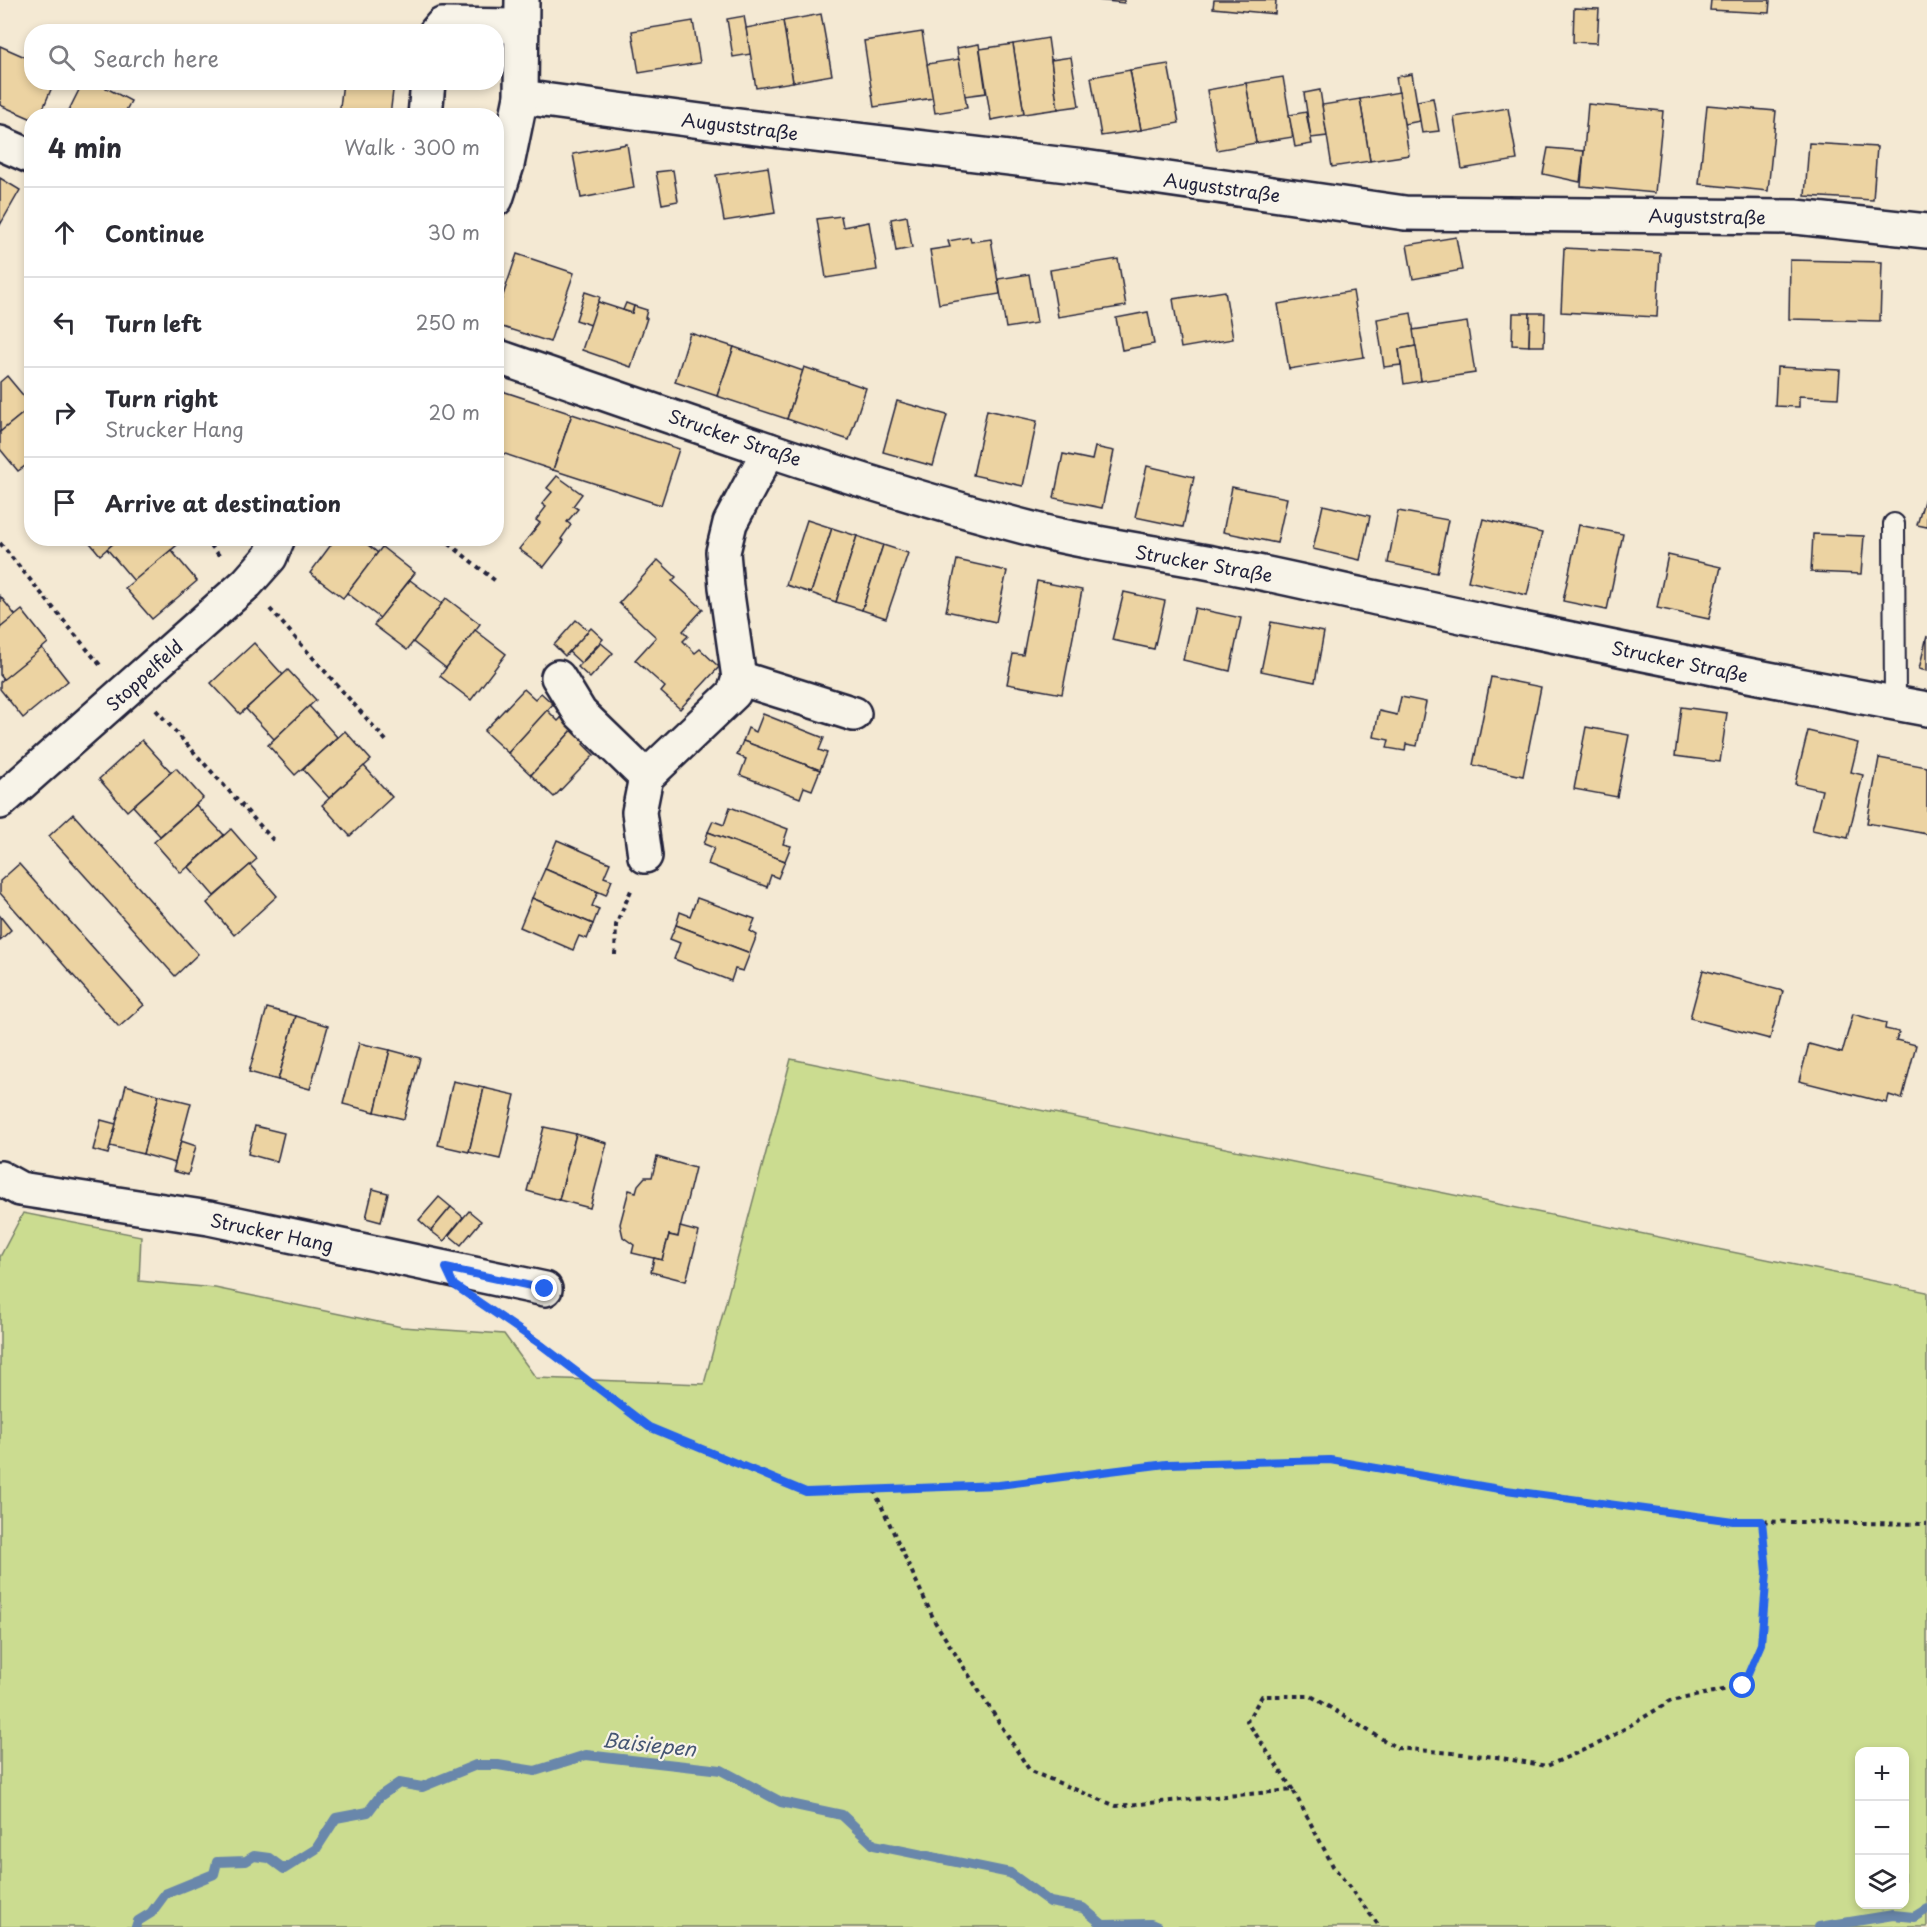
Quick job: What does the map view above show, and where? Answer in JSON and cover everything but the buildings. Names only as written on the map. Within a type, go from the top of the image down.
[{"type":"street","points":[[449,24],[522,13],[521,97],[504,156]]},
{"type":"street","points":[[426,108],[427,90]]},
{"type":"street","name":"Auguststraße","points":[[521,97],[1084,167],[1405,213],[1796,217],[1927,231]]},
{"type":"street","points":[[0,143],[24,154]]},
{"type":"street","name":"Strucker Straße","points":[[504,359],[769,450],[971,512],[1088,542],[1235,567],[1380,599],[1927,709]]},
{"type":"street","points":[[645,856],[639,812],[646,777],[734,693],[739,678],[723,552],[730,523],[769,450]]},
{"type":"street","name":"Stoppelfeld","points":[[0,802],[247,583],[270,557],[275,546]]},
{"type":"street","points":[[558,677],[580,713],[646,777]]},
{"type":"street","points":[[739,678],[854,714]]},
{"type":"street","name":"Strucker Hang","points":[[0,1178],[20,1189],[209,1218],[545,1289]]},
{"type":"lane","points":[[1894,524],[1895,703]]},
{"type":"path","points":[[0,543],[106,673],[129,689],[274,841]]},
{"type":"path","points":[[212,546],[389,744]]},
{"type":"path","points":[[452,546],[498,583]]},
{"type":"path","points":[[615,956],[616,925],[645,856]]},
{"type":"path","points":[[502,1318],[649,1427],[806,1492],[999,1485],[1166,1464],[1330,1460],[1499,1489],[1733,1521],[1927,1524]]},
{"type":"path","points":[[874,1490],[935,1622],[1030,1771],[1116,1806],[1293,1790]]},
{"type":"path","points":[[1380,1927],[1333,1866],[1293,1790],[1247,1721],[1262,1696],[1311,1696],[1397,1748],[1496,1757],[1547,1766],[1604,1741],[1671,1701],[1743,1686],[1761,1644],[1767,1572],[1762,1521]]},
{"type":"green space","points":[[791,1059],[1927,1292],[1927,1927],[0,1927],[0,1257],[23,1213],[141,1236],[139,1281],[215,1288],[402,1327],[504,1334],[536,1378],[704,1384]]},
{"type":"waterway","name":"Baisiepen","points":[[136,1927],[138,1921],[151,1913],[165,1894],[214,1874],[217,1862],[246,1861],[254,1856],[269,1858],[284,1869],[316,1849],[336,1818],[368,1812],[380,1796],[399,1783],[422,1787],[476,1765],[498,1765],[535,1771],[586,1755],[721,1770],[781,1802],[842,1815],[874,1845],[1010,1873],[1050,1902],[1083,1908],[1103,1925],[1151,1924],[1158,1927]]},
{"type":"waterway","name":"Baisiepen","points":[[1819,1927],[1893,1915],[1914,1917],[1927,1909]]},
{"type":"route","points":[[545,1289],[446,1268],[454,1285],[540,1344],[649,1427],[806,1492],[999,1485],[1166,1464],[1330,1460],[1499,1489],[1733,1521],[1762,1521],[1767,1572],[1761,1644],[1743,1686]]}]
